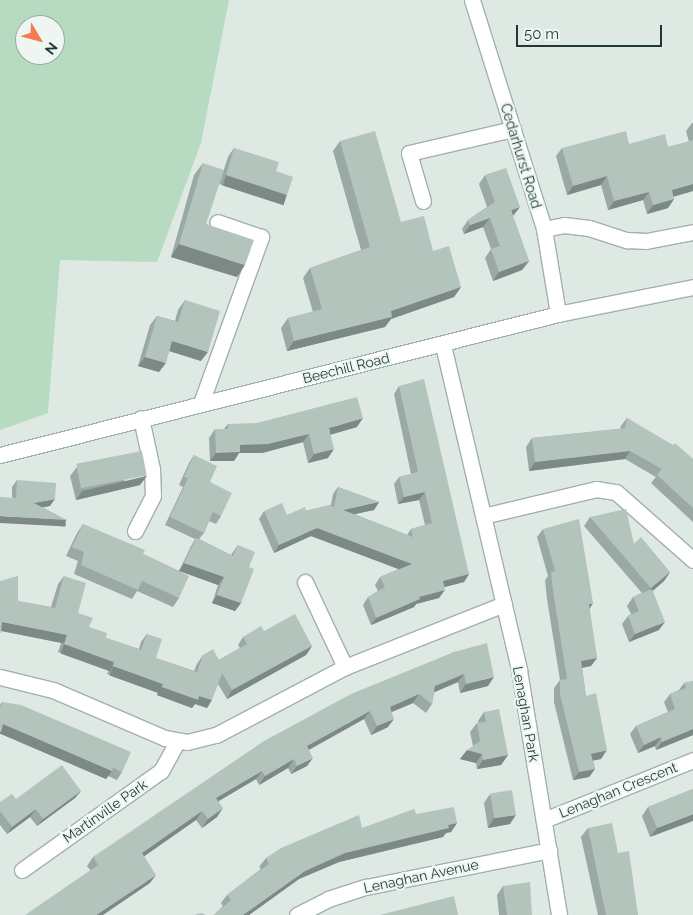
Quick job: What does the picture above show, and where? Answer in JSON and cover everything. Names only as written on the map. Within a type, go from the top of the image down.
[{"type":"street","name":"Cedarhurst Road","points":[[472,0],[544,229],[558,314]]},
{"type":"street","points":[[423,201],[409,153],[513,129]]},
{"type":"street","points":[[201,403],[261,237],[217,222]]},
{"type":"street","points":[[544,229],[564,225],[580,227],[627,240],[646,241],[693,232]]},
{"type":"street","name":"Beechill Road","points":[[0,455],[201,403],[443,345],[558,314],[693,287]]},
{"type":"street","name":"Lenaghan Park","points":[[443,345],[519,670],[559,915]]},
{"type":"street","points":[[135,531],[153,496],[152,469],[141,418]]},
{"type":"street","points":[[484,516],[596,489],[616,492],[693,560]]},
{"type":"street","points":[[305,582],[345,667]]},
{"type":"street","points":[[0,678],[53,690],[177,742],[201,740],[216,735],[345,667],[504,604]]},
{"type":"street","name":"Martinville Park","points":[[22,870],[161,771],[177,742]]},
{"type":"street","name":"Lenaghan Crescent","points":[[544,820],[693,760]]},
{"type":"street","name":"Lenaghan Avenue","points":[[297,915],[328,899],[366,886],[549,850]]},
{"type":"green space","points":[[0,0],[229,0],[201,143],[157,262],[60,260],[48,413],[0,430]]},
{"type":"building","points":[[375,131],[401,222],[424,216],[433,251],[449,246],[461,287],[391,311],[392,317],[294,341],[288,318],[322,309],[310,268],[370,247],[340,141]]},
{"type":"building","points":[[626,131],[629,144],[665,134],[668,147],[693,140],[693,184],[672,190],[674,199],[653,205],[649,192],[614,201],[607,176],[573,186],[562,148]]},
{"type":"building","points":[[234,148],[279,162],[276,171],[293,177],[287,195],[226,175]]},
{"type":"building","points":[[203,163],[224,170],[206,224],[254,240],[245,265],[179,244]]},
{"type":"building","points":[[506,168],[520,207],[511,210],[529,261],[499,272],[491,249],[500,246],[490,218],[470,225],[468,220],[495,202],[485,175]]},
{"type":"building","points":[[185,300],[220,311],[208,352],[172,341],[166,363],[145,357],[157,316],[178,322]]},
{"type":"building","points":[[424,379],[469,574],[443,581],[445,590],[419,597],[420,599],[376,618],[368,597],[385,587],[380,577],[412,564],[317,528],[279,545],[264,511],[282,503],[287,515],[305,507],[306,511],[329,505],[334,507],[338,487],[379,502],[343,510],[413,537],[411,529],[432,523],[425,492],[404,497],[399,477],[418,472],[399,386]]},
{"type":"building","points":[[357,397],[363,418],[329,428],[334,449],[314,454],[309,434],[268,444],[240,445],[240,452],[216,453],[215,429],[228,429],[228,424],[257,423]]},
{"type":"building","points":[[627,418],[673,445],[675,443],[693,459],[693,508],[657,475],[662,469],[630,451],[535,462],[532,438],[625,428]]},
{"type":"building","points":[[142,451],[147,476],[81,488],[76,464]]},
{"type":"building","points":[[194,455],[217,466],[210,482],[232,493],[221,516],[213,512],[204,533],[170,517],[188,478],[184,477]]},
{"type":"building","points":[[17,480],[56,483],[55,499],[34,503],[66,520],[0,516],[0,497],[16,498]]},
{"type":"building","points":[[626,509],[634,544],[641,537],[670,572],[651,588],[590,517]]},
{"type":"building","points":[[579,519],[593,603],[589,604],[597,658],[581,661],[586,696],[596,693],[607,750],[591,754],[595,769],[579,772],[560,694],[560,680],[567,679],[553,591],[551,572],[555,571],[543,529]]},
{"type":"building","points":[[83,524],[145,550],[143,554],[189,576],[179,598],[142,581],[138,590],[81,565],[84,552],[72,547]]},
{"type":"building","points":[[196,538],[233,556],[238,545],[255,552],[249,567],[254,569],[241,603],[217,595],[224,577],[184,563]]},
{"type":"building","points":[[18,576],[18,601],[55,608],[64,576],[86,583],[78,613],[93,618],[89,627],[107,633],[106,638],[141,650],[147,634],[162,639],[156,658],[197,672],[203,655],[213,649],[219,660],[247,644],[243,637],[261,626],[264,631],[295,614],[312,646],[232,690],[222,673],[212,700],[199,696],[198,700],[162,687],[163,684],[113,666],[114,662],[64,644],[67,635],[2,622],[0,633],[0,581]]},
{"type":"building","points":[[652,589],[665,622],[635,634],[628,616],[639,611],[633,597]]},
{"type":"building","points":[[487,643],[494,677],[466,684],[464,674],[435,686],[432,704],[419,694],[390,707],[394,719],[377,726],[370,711],[307,746],[313,758],[297,766],[294,759],[265,776],[262,771],[216,798],[223,808],[208,819],[202,811],[142,853],[156,875],[96,915],[25,915],[98,865],[93,857],[264,741],[351,694],[454,652]]},
{"type":"building","points":[[693,681],[693,729],[662,742],[661,737],[644,745],[636,726],[675,709],[670,694],[686,688],[684,683]]},
{"type":"building","points":[[2,702],[21,705],[131,752],[122,772],[113,767],[112,771],[3,724],[0,732],[0,706]]},
{"type":"building","points":[[499,709],[508,755],[483,760],[482,754],[467,750],[480,741],[477,723],[486,722],[484,712]]},
{"type":"building","points":[[62,765],[81,791],[43,819],[36,809],[12,827],[0,811],[0,802],[12,794],[16,799]]},
{"type":"building","points":[[693,789],[693,814],[657,828],[648,807]]},
{"type":"building","points":[[512,790],[516,815],[494,818],[490,793]]},
{"type":"building","points":[[454,807],[457,823],[448,825],[449,828],[345,853],[305,871],[243,915],[214,915],[231,900],[227,895],[269,864],[266,858],[281,848],[359,815],[362,828],[414,809],[416,814]]},
{"type":"building","points":[[612,823],[618,853],[629,851],[638,915],[606,915],[588,828]]},
{"type":"building","points":[[530,882],[532,915],[507,915],[503,886]]},
{"type":"building","points":[[454,896],[458,915],[380,915]]}]
